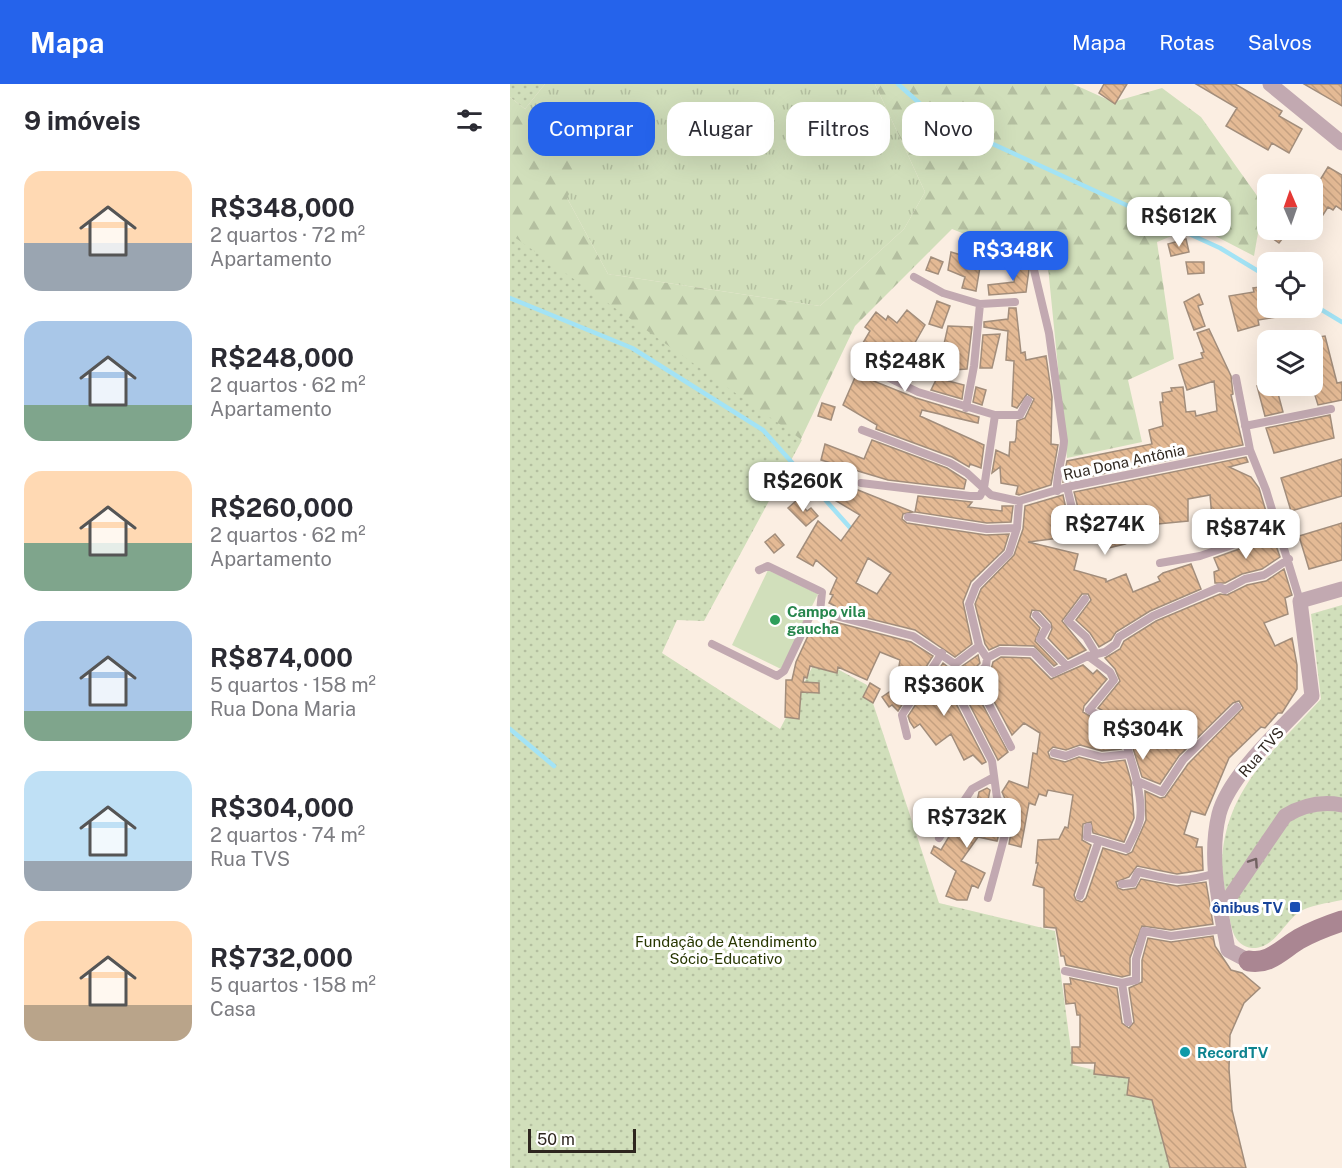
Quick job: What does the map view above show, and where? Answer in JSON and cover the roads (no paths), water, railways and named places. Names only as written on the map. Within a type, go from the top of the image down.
[{"type":"street","points":[[1270,84],[1342,143]]},
{"type":"street","points":[[1300,601],[1342,589]]},
{"type":"street","name":"Rua TVS","points":[[1249,961],[1228,950],[1216,873],[1219,813],[1244,768],[1312,696],[1300,601]]},
{"type":"street","points":[[1221,910],[1285,816],[1300,807],[1325,803],[1342,805]]},
{"type":"street","points":[[1249,961],[1258,963],[1275,956],[1297,940],[1342,921]]},
{"type":"lane","points":[[1034,270],[1049,333],[1064,441],[1063,458],[1056,474],[1057,491]]},
{"type":"lane","points":[[914,277],[944,293],[980,304],[1015,302]]},
{"type":"lane","points":[[966,408],[974,366],[980,304]]},
{"type":"lane","points":[[885,376],[918,392],[995,415],[1020,415],[1028,400]]},
{"type":"lane","points":[[1236,378],[1250,450],[1289,559],[1300,601]]},
{"type":"lane","points":[[1245,426],[1331,409]]},
{"type":"lane","points":[[861,483],[980,496],[984,488],[995,415]]},
{"type":"lane","name":"Rua Dona Antônia","points":[[862,430],[950,463],[991,495],[1019,501],[1067,487],[1250,450]]},
{"type":"lane","points":[[1067,487],[1076,525]]},
{"type":"lane","points":[[1011,747],[984,695],[974,684],[976,676],[986,666],[987,658],[979,646],[969,604],[976,586],[1009,553],[1017,528],[1019,501]]},
{"type":"lane","points":[[908,517],[987,529],[1017,528]]},
{"type":"lane","points":[[1160,563],[1200,556],[1279,529]]},
{"type":"lane","points":[[987,658],[1000,651],[1033,652],[1053,673],[1104,652],[1116,644],[1119,637],[1153,616],[1220,587],[1225,590],[1245,579],[1264,575],[1289,559]]},
{"type":"lane","points":[[759,570],[768,566],[822,592],[820,612]]},
{"type":"lane","points":[[1084,599],[1068,621],[1086,637],[1092,655],[1110,672],[1114,680],[1089,710],[1121,727],[1136,783],[1140,819],[1127,849],[1098,843],[1087,837],[1088,827]]},
{"type":"lane","points":[[712,644],[777,676],[784,671],[810,616],[820,612],[913,636],[942,653],[955,664]]},
{"type":"lane","points":[[1036,615],[1047,627],[1040,639],[1067,666]]},
{"type":"lane","points":[[979,646],[955,664],[952,683],[992,761],[997,798],[1009,820],[988,898]]},
{"type":"lane","points":[[907,736],[902,715],[942,653]]},
{"type":"lane","points":[[1136,783],[1162,792],[1183,760],[1237,707]]},
{"type":"lane","points":[[1054,753],[1066,756],[1079,751],[1102,757],[1129,754]]},
{"type":"lane","points":[[939,838],[972,789],[994,777]]},
{"type":"lane","points":[[1080,896],[1098,843]]},
{"type":"lane","points":[[1122,884],[1133,883],[1138,872],[1178,881],[1191,881],[1216,873]]},
{"type":"lane","points":[[1065,970],[1122,983],[1136,980],[1136,959],[1144,931],[1171,936],[1224,929]]},
{"type":"lane","points":[[1122,983],[1128,1022]]},
{"type":"waterway","points":[[898,84],[936,118],[1220,248],[1257,270]]},
{"type":"waterway","points":[[510,298],[632,348],[763,430],[853,531]]},
{"type":"waterway","points":[[1323,311],[1342,322]]},
{"type":"waterway","points":[[510,729],[554,766]]},
{"type":"place","name":"Campo vila gaucha","points":[[775,620]]},
{"type":"place","name":"ônibus TV","points":[[1295,907]]},
{"type":"place","name":"RecordTV","points":[[1185,1052]]},
{"type":"park label","name":"Fundação de Atendimento Sócio-Educativo","points":[[726,950]]}]
